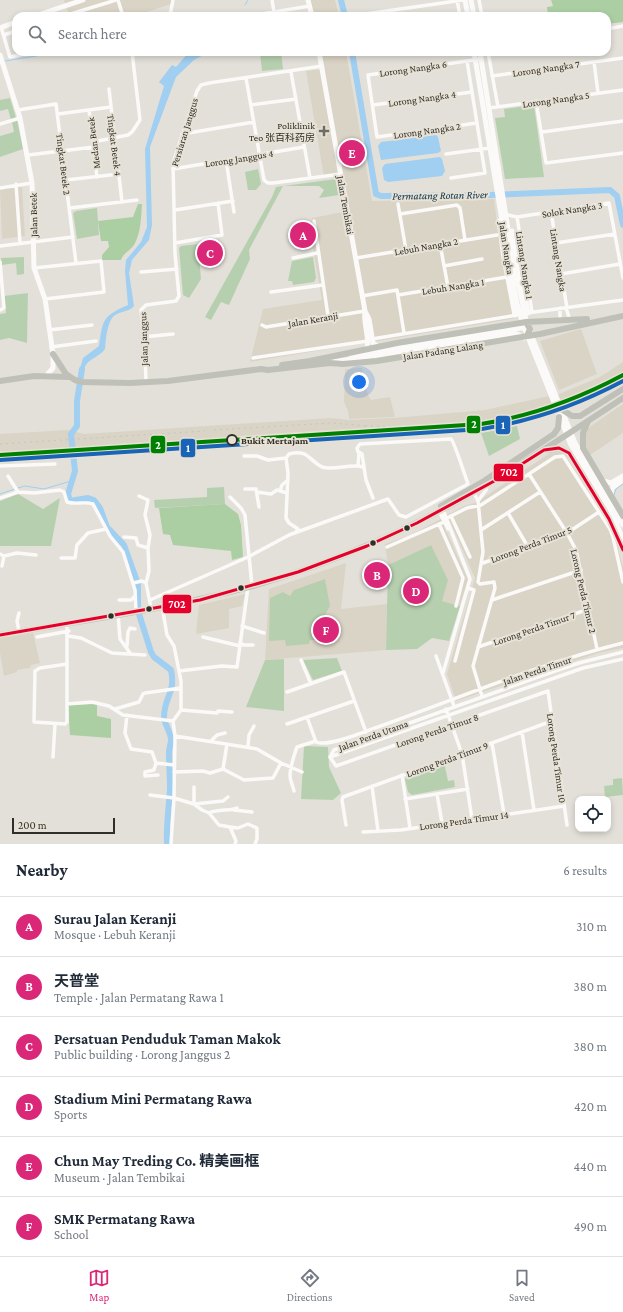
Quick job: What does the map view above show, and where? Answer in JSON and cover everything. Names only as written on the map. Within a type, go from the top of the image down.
[{"type":"main road","name":"Jalan Padang Lalang","points":[[261,369],[267,366],[366,353],[378,347],[538,322],[570,321],[623,315]]},
{"type":"main road","name":"Jalan Padang Lalang","points":[[32,377],[146,382],[178,380],[261,369],[268,370],[330,363],[343,364],[377,361],[540,334],[623,315]]},
{"type":"main road","points":[[538,322],[535,329],[540,334]]},
{"type":"main road","points":[[526,325],[530,329],[527,336]]},
{"type":"main road","points":[[53,354],[61,369],[76,380]]},
{"type":"main road","points":[[0,381],[47,375],[76,380]]},
{"type":"main road","points":[[561,410],[572,416],[580,416],[623,389]]},
{"type":"main road","points":[[0,635],[200,600],[250,586],[341,556],[416,523],[487,486],[623,398]]},
{"type":"main road","points":[[416,523],[484,481],[554,434],[558,428],[558,417]]},
{"type":"main road","points":[[583,448],[583,433],[588,421]]},
{"type":"main road","points":[[569,434],[583,448],[623,516]]},
{"type":"main road","points":[[569,434],[569,453]]},
{"type":"main road","points":[[544,450],[560,448],[569,453],[610,519],[623,550]]},
{"type":"street","points":[[47,12],[83,0]]},
{"type":"street","points":[[77,12],[117,0],[122,12]]},
{"type":"street","points":[[171,12],[173,0]]},
{"type":"street","points":[[272,0],[274,12],[310,6]]},
{"type":"street","points":[[308,0],[311,12]]},
{"type":"street","points":[[457,0],[459,12]]},
{"type":"street","points":[[378,12],[464,0],[467,12]]},
{"type":"street","points":[[471,0],[473,12]]},
{"type":"street","points":[[479,0],[481,12]]},
{"type":"street","points":[[12,23],[1,27],[10,57],[14,56]]},
{"type":"street","points":[[611,28],[623,26]]},
{"type":"street","points":[[4,35],[12,32]]},
{"type":"street","name":"Jalan Betek","points":[[0,55],[18,110],[28,155],[32,183],[34,268],[45,299],[53,354],[53,368],[47,375]]},
{"type":"street","points":[[93,142],[114,138],[132,132],[140,120],[132,56]]},
{"type":"street","name":"Jalan Tembikai","points":[[321,56],[362,296],[365,311],[369,319],[370,340],[366,353]]},
{"type":"street","name":"Jalan Nangka","points":[[474,56],[490,148],[507,214],[509,249]]},
{"type":"street","points":[[489,56],[498,107]]},
{"type":"street","name":"Jalan Nangka","points":[[482,58],[490,108],[500,208],[509,249],[517,304],[561,410],[569,434]]},
{"type":"street","name":"Lorong Nangka 6","points":[[373,105],[368,75],[482,58]]},
{"type":"street","name":"Lorong Nangka 7","points":[[492,76],[623,58]]},
{"type":"street","points":[[451,178],[485,173],[467,61]]},
{"type":"street","points":[[594,62],[598,93]]},
{"type":"street","name":"Persiaran Janggus","points":[[176,302],[179,296],[175,243],[173,168],[182,134],[197,91],[201,85],[322,66]]},
{"type":"street","points":[[291,72],[310,178]]},
{"type":"street","points":[[246,78],[264,180],[268,183],[341,174]]},
{"type":"street","name":"Tingkat Betek 4","points":[[109,89],[122,202]]},
{"type":"street","name":"Lorong Nangka 5","points":[[490,108],[623,90]]},
{"type":"street","name":"Lorong Nangka 4","points":[[373,105],[472,92]]},
{"type":"street","points":[[251,106],[296,98]]},
{"type":"street","points":[[536,101],[546,163],[623,153]]},
{"type":"street","points":[[18,110],[56,104],[58,114],[111,107]]},
{"type":"street","name":"Lorong Nangka 2","points":[[373,105],[377,137],[477,123]]},
{"type":"street","name":"Medan Betek","points":[[89,110],[97,177]]},
{"type":"street","name":"Tingkat Betek 2","points":[[58,114],[76,263]]},
{"type":"street","points":[[0,124],[20,118]]},
{"type":"street","points":[[542,132],[623,121]]},
{"type":"street","points":[[182,134],[254,122]]},
{"type":"street","points":[[28,155],[94,147]]},
{"type":"street","name":"Lorong Janggus 4","points":[[173,168],[304,147]]},
{"type":"street","points":[[446,154],[490,148]]},
{"type":"street","points":[[226,160],[234,212]]},
{"type":"street","name":"Medan Betek","points":[[66,180],[119,174]]},
{"type":"street","points":[[0,188],[16,184],[32,183]]},
{"type":"street","points":[[16,184],[20,243]]},
{"type":"street","points":[[70,208],[137,200]]},
{"type":"street","points":[[175,210],[233,201]]},
{"type":"street","points":[[175,243],[220,237],[223,232],[218,203]]},
{"type":"street","name":"Solok Nangka 3","points":[[507,214],[517,217],[609,203],[623,278]]},
{"type":"street","points":[[398,204],[406,250]]},
{"type":"street","points":[[400,214],[457,205],[460,208],[465,240]]},
{"type":"street","points":[[500,208],[500,234],[515,315]]},
{"type":"street","name":"Lintang Nangka","points":[[551,212],[566,308],[570,321]]},
{"type":"street","points":[[507,214],[526,302],[530,312]]},
{"type":"street","name":"Lintang Nangka 1","points":[[517,217],[530,312]]},
{"type":"street","points":[[314,221],[328,316]]},
{"type":"street","name":"Lebuh Nangka 2","points":[[356,258],[497,234]]},
{"type":"street","points":[[556,243],[615,234]]},
{"type":"street","points":[[0,246],[73,237]]},
{"type":"street","points":[[440,244],[448,287]]},
{"type":"street","points":[[293,258],[318,253]]},
{"type":"street","points":[[444,266],[482,259]]},
{"type":"street","points":[[34,268],[101,261],[104,292],[45,299]]},
{"type":"street","points":[[0,262],[2,310]]},
{"type":"street","points":[[561,274],[620,264]]},
{"type":"street","points":[[141,272],[177,269]]},
{"type":"street","name":"Lebuh Nangka 1","points":[[398,295],[507,277]]},
{"type":"street","points":[[271,292],[323,285]]},
{"type":"street","points":[[362,296],[397,290],[404,333]]},
{"type":"street","points":[[253,358],[370,340],[530,312],[623,300]]},
{"type":"street","name":"Jalan Janggus","points":[[146,382],[142,308],[150,304],[176,302]]},
{"type":"street","points":[[513,305],[520,308],[526,302]]},
{"type":"street","points":[[560,308],[560,321]]},
{"type":"street","name":"Jalan Keranji","points":[[262,325],[266,327],[365,311]]},
{"type":"street","points":[[49,330],[92,325]]},
{"type":"street","points":[[330,363],[366,353],[526,325]]},
{"type":"street","name":"Jalan Nangka","points":[[526,325],[538,365],[558,417],[569,434]]},
{"type":"street","points":[[143,337],[173,334]]},
{"type":"street","points":[[366,353],[517,334],[526,341],[538,365]]},
{"type":"street","name":"Jalan Tembikai","points":[[370,340],[378,347]]},
{"type":"street","points":[[51,347],[96,341]]},
{"type":"street","points":[[569,434],[623,525]]},
{"type":"street","points":[[569,434],[610,509],[623,539]]},
{"type":"street","points":[[358,466],[358,446],[360,444],[453,440],[457,456],[468,484],[406,516]]},
{"type":"street","points":[[358,452],[362,454],[364,467],[373,498]]},
{"type":"street","points":[[244,456],[257,456],[268,460],[286,458],[289,454],[304,453],[323,467],[364,467]]},
{"type":"street","points":[[387,547],[439,524],[529,474],[555,457],[561,456],[566,459],[613,537],[623,582]]},
{"type":"street","points":[[286,458],[288,462],[287,520],[298,529],[294,533]]},
{"type":"street","points":[[0,466],[55,464]]},
{"type":"street","name":"Lorong Perda Timur 2","points":[[529,474],[567,533],[576,550],[597,649]]},
{"type":"street","points":[[8,476],[18,491]]},
{"type":"street","points":[[602,481],[611,483],[623,476]]},
{"type":"street","points":[[280,491],[282,485],[288,480]]},
{"type":"street","points":[[611,495],[612,488],[623,480]]},
{"type":"street","points":[[477,504],[487,486]]},
{"type":"street","points":[[245,489],[271,494],[275,490],[287,493]]},
{"type":"street","points":[[0,498],[18,491],[34,493],[61,490],[67,502],[73,504],[93,504],[106,529],[123,552],[135,582],[134,597],[138,611]]},
{"type":"street","points":[[257,492],[259,507]]},
{"type":"street","points":[[481,530],[540,492]]},
{"type":"street","points":[[474,493],[481,530],[483,562],[478,582],[480,584],[494,582],[495,591],[473,666],[482,696]]},
{"type":"street","points":[[139,496],[148,500],[145,515],[150,535],[148,548],[149,571],[146,583],[152,608]]},
{"type":"street","points":[[179,671],[222,666],[237,667],[242,626],[250,586],[245,515],[241,508],[230,497]]},
{"type":"street","points":[[150,600],[248,557],[294,533],[388,499],[398,515],[406,516],[416,523]]},
{"type":"street","points":[[441,511],[470,576],[443,673]]},
{"type":"street","name":"Lorong Perda Timur 5","points":[[483,562],[567,533],[599,512]]},
{"type":"street","points":[[508,513],[528,547]]},
{"type":"street","points":[[451,516],[470,557]]},
{"type":"street","points":[[439,524],[464,578],[456,606]]},
{"type":"street","points":[[61,558],[75,558],[77,545],[88,533],[106,529]]},
{"type":"street","points":[[124,537],[136,538],[138,545],[148,548]]},
{"type":"street","points":[[0,554],[4,556],[17,553],[36,554]]},
{"type":"street","points":[[2,566],[4,556]]},
{"type":"street","points":[[492,600],[581,570]]},
{"type":"street","points":[[135,582],[142,581],[146,583]]},
{"type":"street","points":[[455,661],[474,590],[460,591]]},
{"type":"street","points":[[119,600],[131,600],[134,597]]},
{"type":"street","points":[[66,704],[92,702],[104,704],[116,709],[120,714],[162,721],[170,721],[181,710],[179,671],[174,646],[167,635],[162,606]]},
{"type":"street","name":"Lorong Perda Timur 7","points":[[478,647],[589,609]]},
{"type":"street","points":[[19,614],[17,621],[19,631]]},
{"type":"street","points":[[118,614],[120,638],[127,646],[130,653]]},
{"type":"street","points":[[67,623],[68,631],[67,722],[65,724],[36,723],[34,721],[35,671],[40,668],[67,666]]},
{"type":"street","points":[[242,626],[264,633]]},
{"type":"street","points":[[127,646],[128,632],[130,628],[135,629]]},
{"type":"street","points":[[120,630],[128,632]]},
{"type":"street","points":[[37,637],[68,631]]},
{"type":"street","points":[[68,636],[81,638],[112,652],[145,655]]},
{"type":"street","points":[[203,637],[243,645],[253,645]]},
{"type":"street","name":"Jalan Perda Timur","points":[[291,766],[297,746],[316,741],[319,743],[328,743],[366,732],[480,689],[597,649],[623,643]]},
{"type":"street","name":"Jalan Perda Utama","points":[[330,758],[334,750],[409,722],[579,663],[623,652]]},
{"type":"street","points":[[436,656],[454,706]]},
{"type":"street","name":"Jalan Perda Utama","points":[[330,758],[583,668],[623,659]]},
{"type":"street","points":[[301,660],[311,684]]},
{"type":"street","points":[[287,692],[344,672],[368,737]]},
{"type":"street","points":[[116,709],[139,702],[143,694],[146,693],[181,688]]},
{"type":"street","name":"Lorong Perda Timur 10","points":[[548,691],[567,824]]},
{"type":"street","name":"Lorong Perda Timur 8","points":[[330,758],[336,766],[548,691]]},
{"type":"street","points":[[288,724],[354,701]]},
{"type":"street","points":[[446,709],[462,754],[472,819]]},
{"type":"street","points":[[181,710],[217,713],[218,711],[232,712]]},
{"type":"street","points":[[127,715],[125,734],[131,749],[152,752],[156,763],[154,770],[145,772],[145,776],[158,775]]},
{"type":"street","points":[[307,717],[316,741]]},
{"type":"street","points":[[407,717],[412,728]]},
{"type":"street","points":[[170,721],[175,736],[170,765],[174,772],[170,844]]},
{"type":"street","name":"Lorong Perda Timur 9","points":[[346,825],[342,800],[343,796],[552,721]]},
{"type":"street","points":[[54,757],[55,724]]},
{"type":"street","points":[[248,746],[249,735],[254,726]]},
{"type":"street","points":[[522,732],[534,810]]},
{"type":"street","points":[[211,741],[217,735],[225,733]]},
{"type":"street","points":[[175,736],[248,746],[262,751],[281,763],[302,772]]},
{"type":"street","points":[[492,743],[504,814]]},
{"type":"street","points":[[223,769],[227,744]]},
{"type":"street","points":[[156,763],[170,765]]},
{"type":"street","points":[[174,772],[203,771],[210,773],[223,769],[235,776],[249,781],[273,778],[281,763]]},
{"type":"street","points":[[291,766],[290,776],[294,785],[294,791]]},
{"type":"street","points":[[402,775],[410,828]]},
{"type":"street","points":[[372,786],[378,831]]},
{"type":"street","points":[[194,787],[192,793],[196,801],[194,804]]},
{"type":"street","points":[[405,799],[468,789]]},
{"type":"street","points":[[437,794],[442,823]]},
{"type":"street","points":[[150,795],[173,798],[194,804],[209,813],[219,825],[238,828],[248,824],[257,828],[257,839],[255,844]]},
{"type":"street","points":[[194,804],[223,801],[228,797]]},
{"type":"street","name":"Lorong Perda Timur 14","points":[[363,832],[401,830],[564,806]]},
{"type":"street","points":[[209,813],[219,809],[235,809],[252,812]]},
{"type":"street","points":[[230,827],[236,841],[235,844]]},
{"type":"shaded area","points":[[64,0],[172,0],[171,4],[147,12],[68,12]]},
{"type":"shaded area","points":[[310,0],[335,0],[338,12],[312,12]]},
{"type":"shaded area","points":[[322,56],[347,56],[372,201],[494,199],[499,238],[517,318],[250,362],[263,309],[322,300],[310,231],[312,218],[343,212],[337,175],[324,177],[306,71],[325,69]]},
{"type":"shaded area","points":[[14,186],[22,187],[25,236],[2,239],[0,189]]},
{"type":"shaded area","points":[[581,329],[597,374],[559,390],[540,341]]},
{"type":"shaded area","points":[[623,362],[623,376],[566,407],[491,427],[330,442],[0,463],[0,434],[68,430],[84,434],[331,418],[350,420],[394,418],[485,410],[559,394],[600,377]]},
{"type":"shaded area","points":[[362,368],[368,395],[371,400],[390,397],[395,417],[349,419],[348,411],[344,402],[345,369]]},
{"type":"shaded area","points":[[623,404],[623,433],[590,455],[584,442],[584,435],[588,428]]},
{"type":"shaded area","points":[[553,451],[564,452],[615,535],[623,568],[623,648],[598,653],[456,701],[447,674],[475,578],[447,515],[464,506],[475,503]]},
{"type":"shaded area","points":[[441,519],[468,579],[460,606],[442,601],[431,545],[388,565],[385,544],[410,535]]},
{"type":"shaded area","points":[[346,563],[341,609],[387,604],[386,650],[265,660],[269,589]]},
{"type":"shaded area","points":[[245,594],[242,606],[229,609],[229,628],[196,634],[199,605]]},
{"type":"shaded area","points":[[33,633],[40,663],[31,665],[30,668],[17,670],[17,672],[4,676],[0,653],[0,638]]},
{"type":"green space","points":[[551,0],[623,0],[623,22],[611,24],[611,12],[548,12],[547,7],[553,6]]},
{"type":"green space","points":[[260,56],[281,56],[283,69],[262,71]]},
{"type":"green space","points":[[10,98],[16,118],[11,120],[8,109],[0,111],[0,100]]},
{"type":"green space","points":[[534,105],[544,177],[505,179],[495,118],[505,117],[504,109]]},
{"type":"green space","points":[[17,120],[23,149],[0,157],[0,136],[14,132],[12,122]]},
{"type":"green space","points":[[258,169],[261,184],[256,190],[248,190],[245,172]]},
{"type":"green space","points":[[336,179],[339,195],[319,198],[324,190],[319,186],[284,186]]},
{"type":"green space","points":[[283,186],[249,250],[250,259],[229,305],[221,302],[211,320],[205,317],[272,197],[276,187]]},
{"type":"green space","points":[[138,204],[142,204],[141,220],[134,245],[121,260],[102,260],[102,255],[109,247],[108,241],[101,241],[98,221],[133,217]]},
{"type":"green space","points":[[97,208],[99,235],[77,239],[73,213],[76,211]]},
{"type":"green space","points":[[198,244],[201,279],[189,298],[183,295],[179,248],[181,246]]},
{"type":"green space","points":[[24,257],[24,274],[17,275],[16,263],[2,265],[1,258]]},
{"type":"green space","points":[[313,257],[316,278],[314,282],[293,285],[292,281],[288,281],[292,261]]},
{"type":"green space","points":[[28,293],[27,343],[9,338],[0,340],[0,314],[6,313],[4,296]]},
{"type":"green space","points":[[517,426],[520,439],[489,456],[481,433]]},
{"type":"green space","points":[[224,487],[225,504],[155,508],[154,500],[207,497],[207,488]]},
{"type":"green space","points":[[18,494],[43,509],[60,498],[51,546],[0,546],[0,501]]},
{"type":"green space","points":[[225,504],[238,514],[241,525],[243,557],[232,560],[231,551],[173,545],[170,535],[163,534],[159,508]]},
{"type":"green space","points":[[431,545],[448,580],[442,601],[460,606],[449,641],[432,638],[417,649],[386,650],[388,565]]},
{"type":"green space","points":[[325,579],[330,606],[321,622],[318,640],[310,640],[309,644],[286,646],[285,640],[269,641],[270,598],[283,592],[290,596],[294,590]]},
{"type":"green space","points":[[337,658],[342,671],[313,680],[303,660]]},
{"type":"green space","points":[[284,659],[284,711],[246,707],[265,660]]},
{"type":"green space","points":[[97,704],[97,716],[111,719],[111,738],[70,735],[68,705]]},
{"type":"green space","points":[[304,746],[328,747],[329,767],[341,793],[333,800],[301,799]]},
{"type":"green space","points":[[444,762],[448,781],[454,780],[455,787],[412,795],[408,792],[405,779],[408,775]]},
{"type":"green space","points":[[622,778],[623,795],[605,796],[604,786],[613,785],[613,779]]},
{"type":"water","points":[[186,56],[202,56],[194,60],[176,77],[150,147],[152,225],[149,240],[132,260],[129,273],[134,306],[114,316],[109,324],[105,349],[85,366],[83,377],[78,376],[83,358],[99,346],[105,320],[113,312],[128,305],[125,271],[126,260],[141,242],[147,227],[145,149],[164,86],[159,82],[172,65],[176,67]]},
{"type":"water","points":[[436,135],[438,137],[441,151],[438,153],[381,160],[378,146],[381,142]]},
{"type":"water","points":[[440,157],[442,159],[445,171],[442,176],[388,182],[384,180],[382,168],[385,164]]},
{"type":"waterway","points":[[245,5],[248,0]]},
{"type":"waterway","name":"Permatang Rotan River","points":[[341,0],[344,12]]},
{"type":"waterway","points":[[5,61],[36,56]]},
{"type":"waterway","name":"Permatang Rotan River","points":[[353,56],[376,194],[381,196],[490,195],[610,190],[617,196],[623,225]]},
{"type":"waterway","points":[[82,369],[77,401],[77,426],[71,434],[75,471],[68,494],[70,501],[88,498],[94,500],[100,508],[107,527],[124,545],[138,584],[138,606]]},
{"type":"waterway","points":[[18,488],[25,486],[44,489],[71,481]]},
{"type":"waterway","points":[[614,495],[616,489],[623,484]]},
{"type":"waterway","points":[[0,494],[15,489]]},
{"type":"waterway","points":[[139,614],[151,652],[154,657],[171,670],[172,678],[171,690],[166,704],[164,717],[171,740],[169,752],[170,789],[167,844]]},
{"type":"railway","points":[[214,430],[331,423],[369,426]]},
{"type":"railway","points":[[365,426],[401,427]]},
{"type":"railway","points":[[215,447],[326,440],[429,429]]},
{"type":"railway","points":[[0,444],[205,431]]},
{"type":"railway","points":[[0,460],[206,448]]},
{"type":"rail line","name":"2","points":[[0,455],[481,424],[500,421],[554,406],[589,392],[623,375]]},
{"type":"rail line","name":"1","points":[[0,460],[482,429],[537,417],[589,398],[623,381]]},
{"type":"transit line","name":"702","points":[[0,635],[200,600],[298,572],[367,546],[417,523],[498,479],[544,450],[559,448],[569,453],[609,519],[623,550]]},
{"type":"place","name":"Poliklinik Teo 张百科药房","points":[[324,131]]},
{"type":"place","name":"Chun May Treding Co. 精美画框","points":[[352,153]]},
{"type":"place","name":"Surau Jalan Keranji","points":[[303,235]]},
{"type":"place","name":"Persatuan Penduduk Taman Makok","points":[[210,253]]},
{"type":"place","name":"Bukit Mertajam","points":[[232,440]]},
{"type":"place","name":"天普堂","points":[[377,575]]},
{"type":"place","name":"Stadium Mini Permatang Rawa","points":[[416,591]]},
{"type":"place","name":"SMK Permatang Rawa","points":[[326,630]]}]
